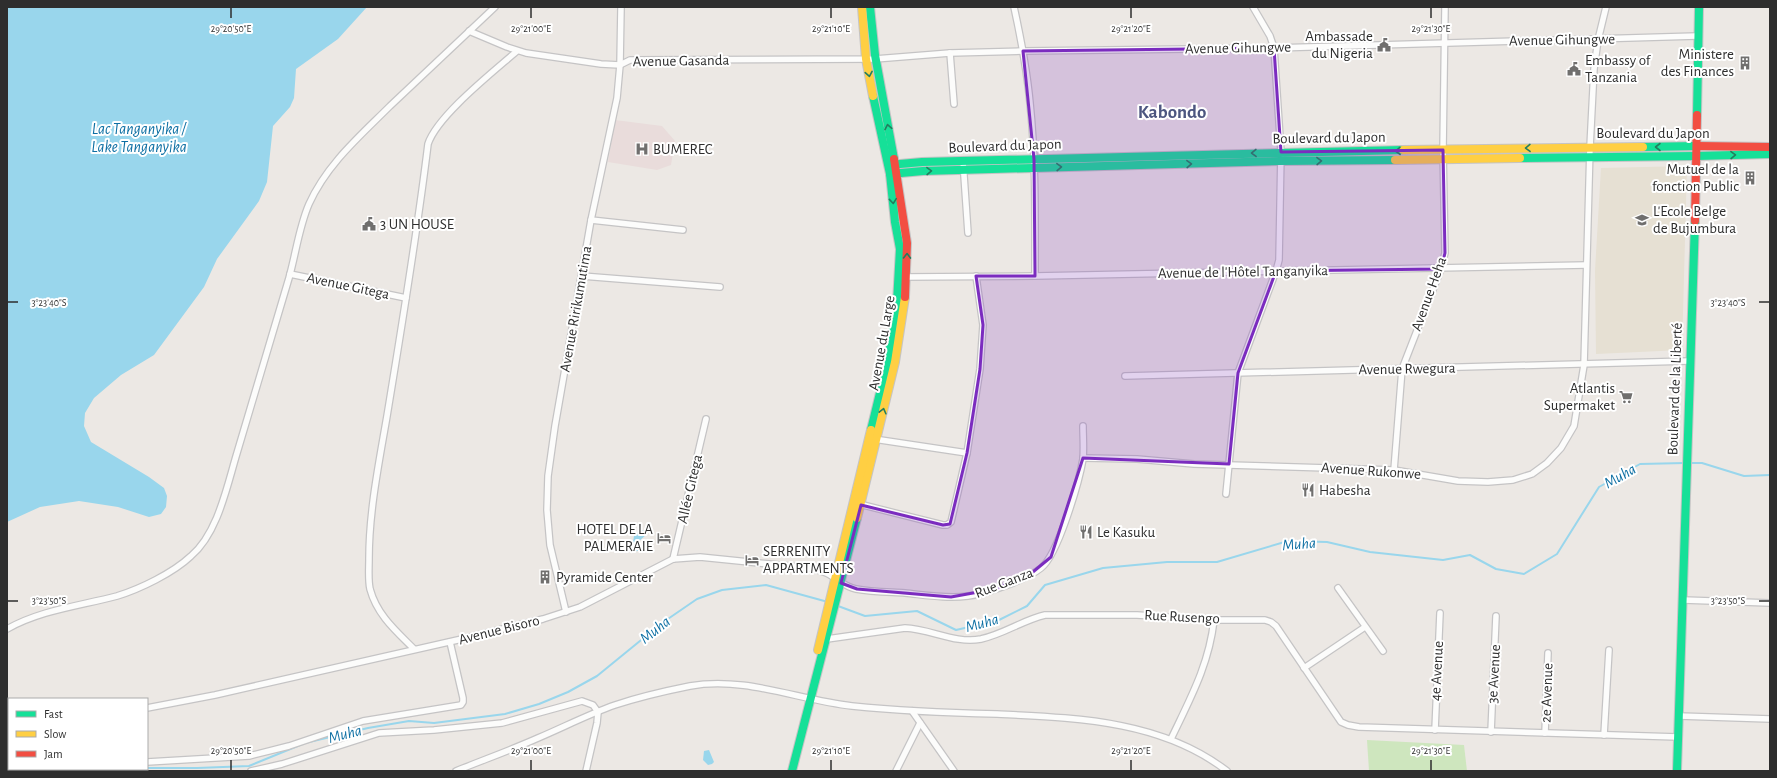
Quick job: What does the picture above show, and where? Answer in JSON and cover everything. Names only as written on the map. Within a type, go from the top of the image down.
[{"type":"main road","name":"Avenue du Large","points":[[862,7],[866,59],[881,137],[893,169]]},
{"type":"main road","name":"Avenue du Large","points":[[815,678],[818,652],[830,614],[858,504],[873,439],[897,348],[902,322],[903,277],[895,222],[893,169],[875,59],[870,7]]},
{"type":"main road","name":"Boulevard de la Liberté","points":[[1677,771],[1697,156],[1699,7]]},
{"type":"main road","name":"Boulevard du Japon","points":[[893,169],[964,170],[1280,162],[1590,147],[1770,147]]},
{"type":"main road","name":"Boulevard du Japon","points":[[893,169],[922,162],[1281,152],[1590,158],[1770,154]]},
{"type":"main road","points":[[1148,155],[1149,165]]},
{"type":"main road","name":"Avenue du Large","points":[[792,771],[815,678],[827,639],[830,614]]},
{"type":"street","points":[[7,629],[42,614],[115,596],[136,589],[182,563],[203,543],[211,531],[227,486],[290,274],[306,214],[323,178],[343,153],[495,7]]},
{"type":"street","name":"Avenue Ririkumutima","points":[[566,612],[550,545],[547,510],[548,476],[555,426],[591,220],[617,98],[620,65],[620,7]]},
{"type":"street","points":[[1014,7],[1023,51],[1030,103],[1034,159],[1035,276]]},
{"type":"street","points":[[1226,494],[1238,373],[1276,271],[1279,248],[1281,152],[1274,48],[1270,36],[1253,7]]},
{"type":"street","name":"Avenue Heha","points":[[1394,470],[1402,369],[1441,269],[1445,253],[1443,155],[1445,7]]},
{"type":"street","name":"Avenue Rukonwe","points":[[1083,458],[1137,459],[1194,464],[1394,470],[1458,481],[1480,482],[1513,480],[1532,474],[1547,463],[1561,448],[1574,426],[1584,365],[1586,265],[1594,69],[1598,40],[1606,7]]},
{"type":"street","name":"Avenue Gasanda","points":[[469,31],[517,51],[601,64],[620,65],[630,60],[875,59]]},
{"type":"street","name":"Avenue Gihungwe","points":[[875,59],[950,53],[1274,48],[1698,36]]},
{"type":"street","points":[[414,649],[383,618],[378,610],[370,588],[369,576],[371,518],[420,210],[428,144],[431,134],[467,96],[517,51]]},
{"type":"street","points":[[950,53],[954,104]]},
{"type":"street","points":[[963,161],[968,233]]},
{"type":"street","points":[[591,220],[683,230]]},
{"type":"street","name":"Avenue de l'Hôtel Tanganyika","points":[[903,277],[1441,269],[1586,265]]},
{"type":"street","name":"Avenue Gitega","points":[[290,274],[406,298]]},
{"type":"street","points":[[582,276],[720,287]]},
{"type":"street","points":[[858,504],[943,525],[947,525],[951,522],[967,453],[980,369],[983,336],[982,315],[976,276]]},
{"type":"street","name":"Avenue Rwegura","points":[[1125,376],[1690,362]]},
{"type":"street","name":"Allée Gitega","points":[[674,559],[706,419]]},
{"type":"street","name":"Rue Ganza","points":[[838,581],[856,589],[951,597],[968,596],[995,589],[1028,576],[1042,568],[1051,557],[1058,544],[1080,471],[1083,458],[1084,426]]},
{"type":"street","points":[[873,439],[967,453]]},
{"type":"street","name":"Avenue Bisoro","points":[[148,708],[215,695],[450,642],[566,612],[674,559],[700,557],[810,568],[820,570],[838,581]]},
{"type":"street","points":[[1338,588],[1383,651]]},
{"type":"street","points":[[1683,600],[1770,603]]},
{"type":"street","name":"4e Avenue","points":[[1435,730],[1440,613]]},
{"type":"street","name":"Rue Rusengo","points":[[827,639],[905,628],[918,628],[950,638],[966,640],[980,639],[1002,632],[1033,617],[1045,615],[1137,615],[1271,622],[1276,626],[1341,722],[1348,725],[1359,727],[1435,730],[1678,737]]},
{"type":"street","name":"3e Avenue","points":[[1491,732],[1496,616]]},
{"type":"street","points":[[1171,739],[1204,669],[1212,637],[1214,620]]},
{"type":"street","points":[[1304,668],[1365,627]]},
{"type":"street","points":[[148,762],[249,756],[289,746],[363,721],[461,705],[463,698],[450,642]]},
{"type":"street","points":[[1604,734],[1609,650]]},
{"type":"street","name":"2e Avenue","points":[[1545,733],[1548,653]]},
{"type":"street","points":[[456,771],[598,712],[640,698],[690,686],[716,683],[768,689],[810,699],[851,706],[912,711],[1032,716],[1109,722],[1171,739],[1198,752],[1227,771]]},
{"type":"street","points":[[251,771],[282,764],[380,733],[434,730],[502,723],[582,701],[593,705],[598,712],[597,723],[586,771]]},
{"type":"street","points":[[912,711],[954,771]]},
{"type":"street","points":[[1679,716],[1770,719]]},
{"type":"street","points":[[896,771],[920,723]]},
{"type":"street","points":[[96,771],[102,771]]},
{"type":"highlighted area","points":[[1274,48],[1281,152],[1443,150],[1445,253],[1441,269],[1276,271],[1238,373],[1229,464],[1083,458],[1051,557],[1028,576],[995,589],[951,597],[857,589],[841,583],[861,505],[943,525],[950,524],[967,453],[980,369],[983,325],[976,276],[1035,276],[1034,159],[1023,51]]},
{"type":"shaded area","name":"BUMEREC","points":[[615,120],[662,126],[675,141],[671,165],[657,170],[608,162]]},
{"type":"shaded area","name":"L'Ecole Belge de Bujumbura","points":[[1687,166],[1682,350],[1596,354],[1595,271],[1601,168]]},
{"type":"green space","points":[[1367,740],[1464,745],[1467,771],[1369,771]]},
{"type":"water","name":"Lac Tanganyika / Lake Tanganyika","points":[[7,7],[367,7],[338,39],[296,69],[294,98],[290,107],[273,126],[267,182],[259,201],[217,259],[204,287],[154,355],[121,375],[94,398],[85,413],[84,426],[91,442],[149,477],[164,488],[167,496],[166,507],[161,514],[149,517],[118,507],[79,501],[40,507],[7,522]]},
{"type":"water","points":[[641,530],[645,531],[646,535],[639,541],[639,550],[635,552],[632,549],[634,536]]},
{"type":"water","points":[[709,750],[714,762],[708,765],[703,760],[704,751]]},
{"type":"waterway","name":"Muha","points":[[838,606],[865,616],[917,611],[956,630],[999,620],[1027,606],[1045,585],[1103,568],[1167,562],[1217,562],[1288,541],[1327,542],[1370,552],[1443,560],[1470,555],[1496,569],[1524,574],[1557,554],[1599,487],[1640,464],[1685,463]]},
{"type":"waterway","name":"Muha","points":[[1691,463],[1702,463],[1744,476],[1770,475]]},
{"type":"waterway","name":"Muha","points":[[148,768],[249,766],[305,743],[368,728],[409,721],[434,723],[505,714],[539,704],[568,692],[597,676],[662,623],[697,599],[722,590],[766,585],[828,602]]},
{"type":"traffic: fast","points":[[870,7],[875,55],[894,159]]},
{"type":"traffic: fast","points":[[1697,115],[1699,7]]},
{"type":"traffic: fast","points":[[871,430],[888,360],[897,302],[900,249],[895,222],[890,174],[873,96]]},
{"type":"traffic: fast","points":[[1643,147],[1697,146]]},
{"type":"traffic: fast","points":[[889,165],[922,162],[1403,150]]},
{"type":"traffic: fast","points":[[1697,156],[1770,154]]},
{"type":"traffic: fast","points":[[1520,158],[1697,156]]},
{"type":"traffic: fast","points":[[890,174],[923,171],[1280,161],[1395,160]]},
{"type":"traffic: fast","points":[[1677,771],[1695,221]]},
{"type":"traffic: fast","points":[[792,771],[857,518]]},
{"type":"traffic: slow","points":[[862,7],[866,59],[873,96]]},
{"type":"traffic: slow","points":[[1403,150],[1643,147]]},
{"type":"traffic: slow","points":[[1395,160],[1520,158]]},
{"type":"traffic: slow","points":[[857,518],[895,362],[905,297]]},
{"type":"traffic: slow","points":[[818,650],[871,430]]},
{"type":"traffic: jam","points":[[1695,221],[1697,115]]},
{"type":"traffic: jam","points":[[1697,146],[1770,147]]},
{"type":"traffic: jam","points":[[894,159],[907,243],[905,297]]},
{"type":"place","name":"Ambassade du Nigeria","points":[[1384,45]]},
{"type":"place","name":"Ministere des Finances","points":[[1745,63]]},
{"type":"place","name":"Embassy of Tanzania","points":[[1574,69]]},
{"type":"place","name":"BUMEREC","points":[[642,149]]},
{"type":"place","name":"Mutuel de la fonction Public","points":[[1750,178]]},
{"type":"place","name":"L'Ecole Belge de Bujumbura","points":[[1642,220]]},
{"type":"place","name":"3 UN HOUSE","points":[[369,224]]},
{"type":"place","name":"Atlantis Supermaket","points":[[1626,397]]},
{"type":"place","name":"Habesha","points":[[1308,490]]},
{"type":"place","name":"Le Kasuku","points":[[1086,532]]},
{"type":"place","name":"HOTEL DE LA PALMERAIE","points":[[664,538]]},
{"type":"place","name":"SERRENITY APPARTMENTS","points":[[752,560]]},
{"type":"place","name":"Pyramide Center","points":[[545,577]]},
{"type":"district","name":"Kabondo","points":[[1172,112]]}]
